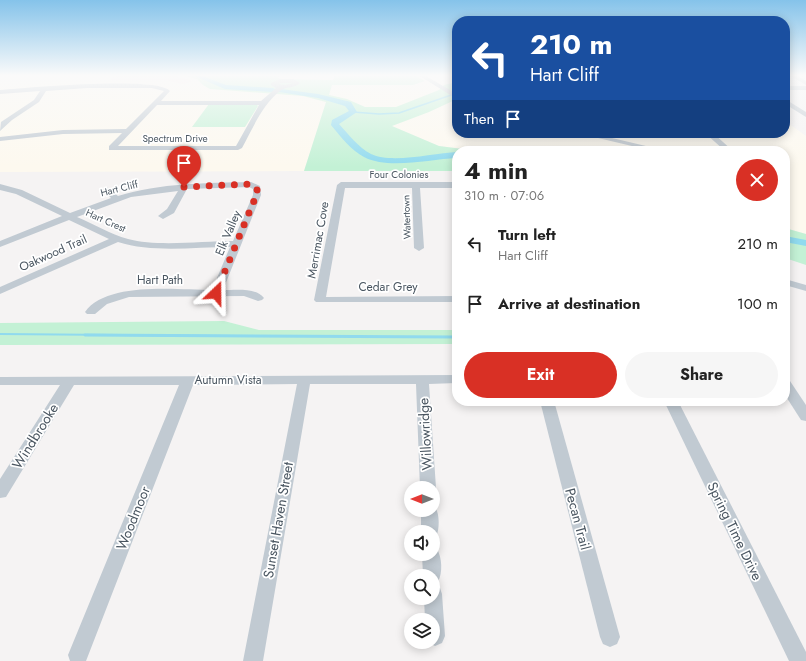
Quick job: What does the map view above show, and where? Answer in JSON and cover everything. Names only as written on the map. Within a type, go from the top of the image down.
[{"type":"street","points":[[0,129],[4,123],[29,106]]},
{"type":"street","points":[[0,139],[63,132],[128,131],[153,106]]},
{"type":"street","name":"Spectrum Drive","points":[[128,131],[112,148],[238,148],[261,106]]},
{"type":"street","points":[[792,106],[806,115]]},
{"type":"street","points":[[604,138],[640,146]]},
{"type":"street","points":[[715,138],[723,146]]},
{"type":"street","name":"Hart Cliff","points":[[0,244],[116,199],[184,187],[251,184]]},
{"type":"street","name":"Elk Valley","points":[[216,293],[257,195],[257,188],[251,184]]},
{"type":"street","name":"Four Colonies","points":[[341,185],[452,185]]},
{"type":"street","name":"Merrimac Cove","points":[[320,300],[341,185]]},
{"type":"street","name":"Watertown","points":[[416,185],[419,248]]},
{"type":"street","name":"Hart Crest","points":[[0,187],[23,191],[116,239],[138,244],[237,244]]},
{"type":"street","points":[[163,216],[171,211],[184,187]]},
{"type":"street","points":[[107,190],[116,199]]},
{"type":"street","name":"Oakwood Trail","points":[[0,291],[116,239]]},
{"type":"street","points":[[790,283],[806,288]]},
{"type":"street","name":"Hart Path","points":[[91,312],[103,302],[128,294],[246,293],[258,298]]},
{"type":"street","name":"Cedar Grey","points":[[320,300],[452,299]]},
{"type":"street","name":"Willowridge","points":[[422,379],[428,481]]},
{"type":"street","name":"Autumn Vista","points":[[0,381],[452,379]]},
{"type":"street","name":"Windbrooke","points":[[0,492],[70,380]]},
{"type":"street","name":"Woodmoor","points":[[78,655],[188,380]]},
{"type":"street","name":"Sunset Haven Street","points":[[253,661],[304,380]]},
{"type":"street","points":[[790,392],[806,416]]},
{"type":"street","name":"Pecan Trail","points":[[548,406],[610,637]]},
{"type":"street","name":"Spring Time Drive","points":[[673,406],[800,661]]},
{"type":"shaded area","points":[[0,106],[325,106],[304,171],[0,172]]},
{"type":"shaded area","points":[[363,106],[452,106],[452,138],[790,138],[790,125],[806,136],[806,234],[790,229],[790,146],[452,146],[452,148],[439,146],[393,127]]},
{"type":"green space","points":[[208,106],[258,106],[245,127],[192,127]]},
{"type":"green space","points":[[325,106],[442,106],[392,126],[439,146],[452,148],[452,171],[304,171]]},
{"type":"green space","points":[[790,229],[806,234],[806,265],[790,260]]},
{"type":"green space","points":[[224,321],[259,330],[452,330],[452,344],[0,345],[0,323]]},
{"type":"waterway","points":[[349,106],[353,112],[335,122],[335,125],[366,155],[392,160],[452,155]]},
{"type":"waterway","points":[[353,112],[379,114],[399,113],[420,106]]},
{"type":"waterway","points":[[790,240],[806,243]]},
{"type":"waterway","points":[[0,334],[177,335]]},
{"type":"waterway","points":[[85,335],[177,335]]},
{"type":"waterway","points":[[177,335],[452,337]]},
{"type":"waterway","points":[[177,335],[237,336]]},
{"type":"route","points":[[184,187],[251,184],[257,188],[258,191],[216,293]]}]
